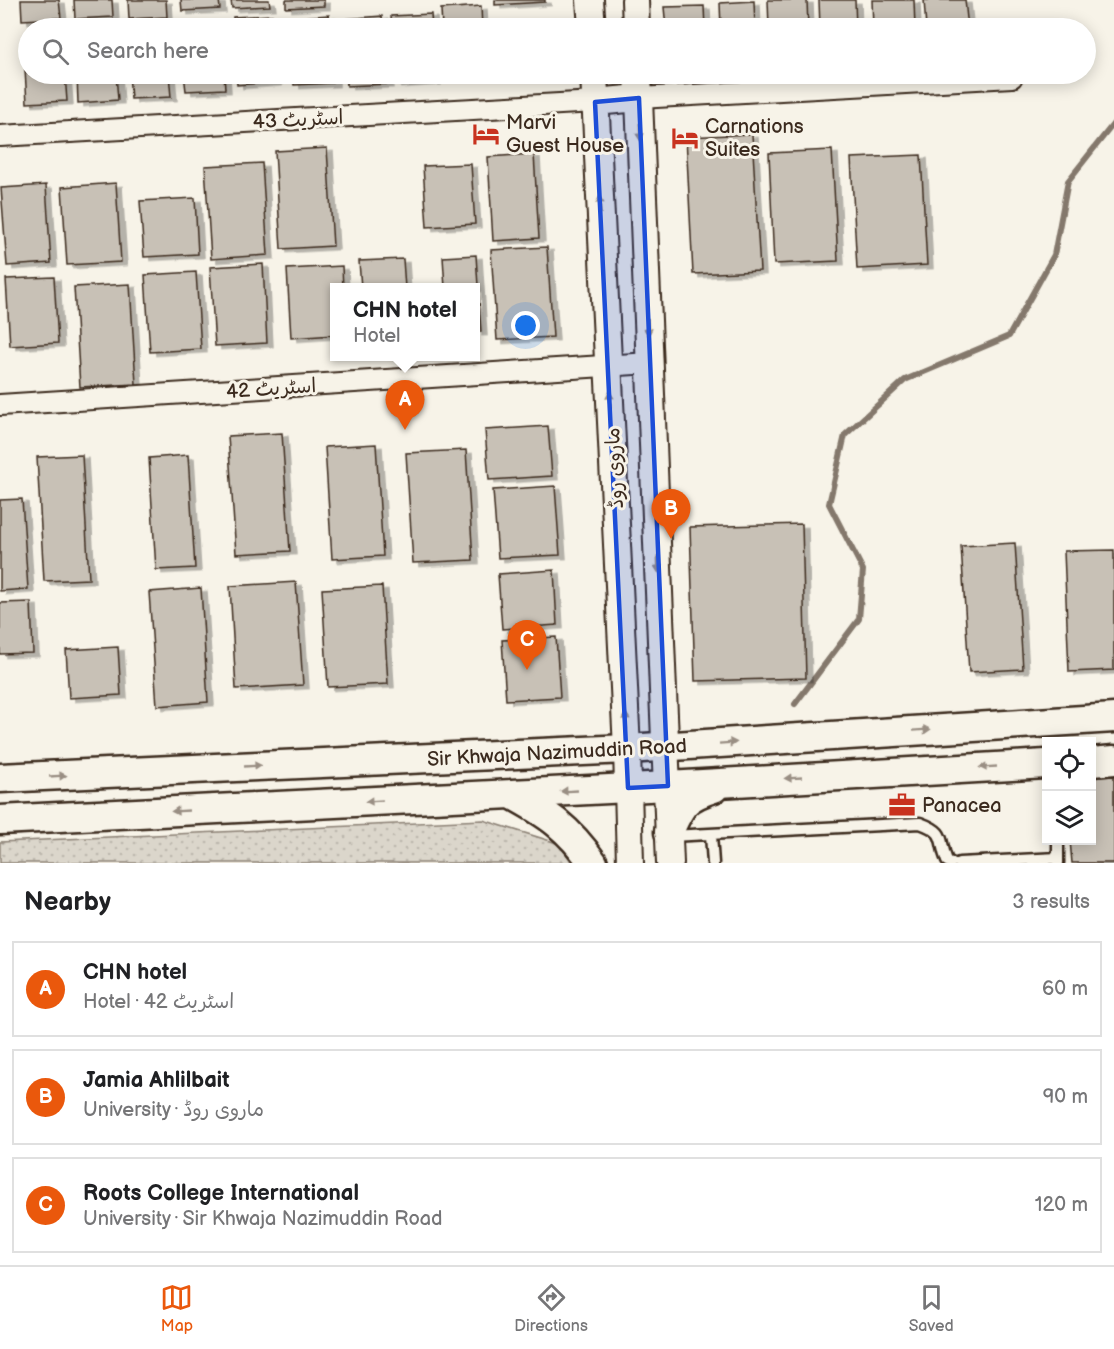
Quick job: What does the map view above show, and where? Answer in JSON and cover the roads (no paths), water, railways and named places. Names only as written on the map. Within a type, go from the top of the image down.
[{"type":"main road","name":"Sir Khwaja Nazimuddin Road","points":[[0,778],[665,747],[1114,718]]},
{"type":"main road","points":[[1096,762],[1114,760]]},
{"type":"main road","name":"Sir Khwaja Nazimuddin Road","points":[[0,820],[1042,764]]},
{"type":"main road","points":[[669,834],[679,809],[689,798],[733,781]]},
{"type":"main road","points":[[511,794],[547,813],[564,828],[593,863]]},
{"type":"street","points":[[590,0],[591,18]]},
{"type":"street","points":[[635,0],[636,18]]},
{"type":"street","name":"ماروی روڈ","points":[[594,84],[627,749],[630,863]]},
{"type":"street","points":[[595,102],[638,86],[721,84]]},
{"type":"street","name":"ماروی روڈ","points":[[638,86],[670,863]]},
{"type":"street","name":"اسٹریٹ 43","points":[[0,136],[595,102]]},
{"type":"street","name":"اسٹریٹ 42","points":[[0,405],[650,363]]},
{"type":"lane","points":[[669,834],[711,835],[920,823],[940,834],[943,840],[944,856],[951,863]]},
{"type":"lane","points":[[711,835],[713,863]]},
{"type":"lane","points":[[959,863],[1058,861],[1058,845]]},
{"type":"waterway","points":[[795,704],[859,619],[863,570],[829,504],[845,435],[905,380],[1009,336],[1054,255],[1068,181],[1114,123]]},
{"type":"place","name":"Marvi Guest House","points":[[486,134]]},
{"type":"place","name":"Carnations Suites","points":[[685,138]]},
{"type":"place","name":"CHN hotel","points":[[405,430]]},
{"type":"place","name":"Jamia Ahlilbait","points":[[671,539]]},
{"type":"place","name":"Roots College International","points":[[527,670]]},
{"type":"place","name":"Panacea","points":[[902,805]]}]
